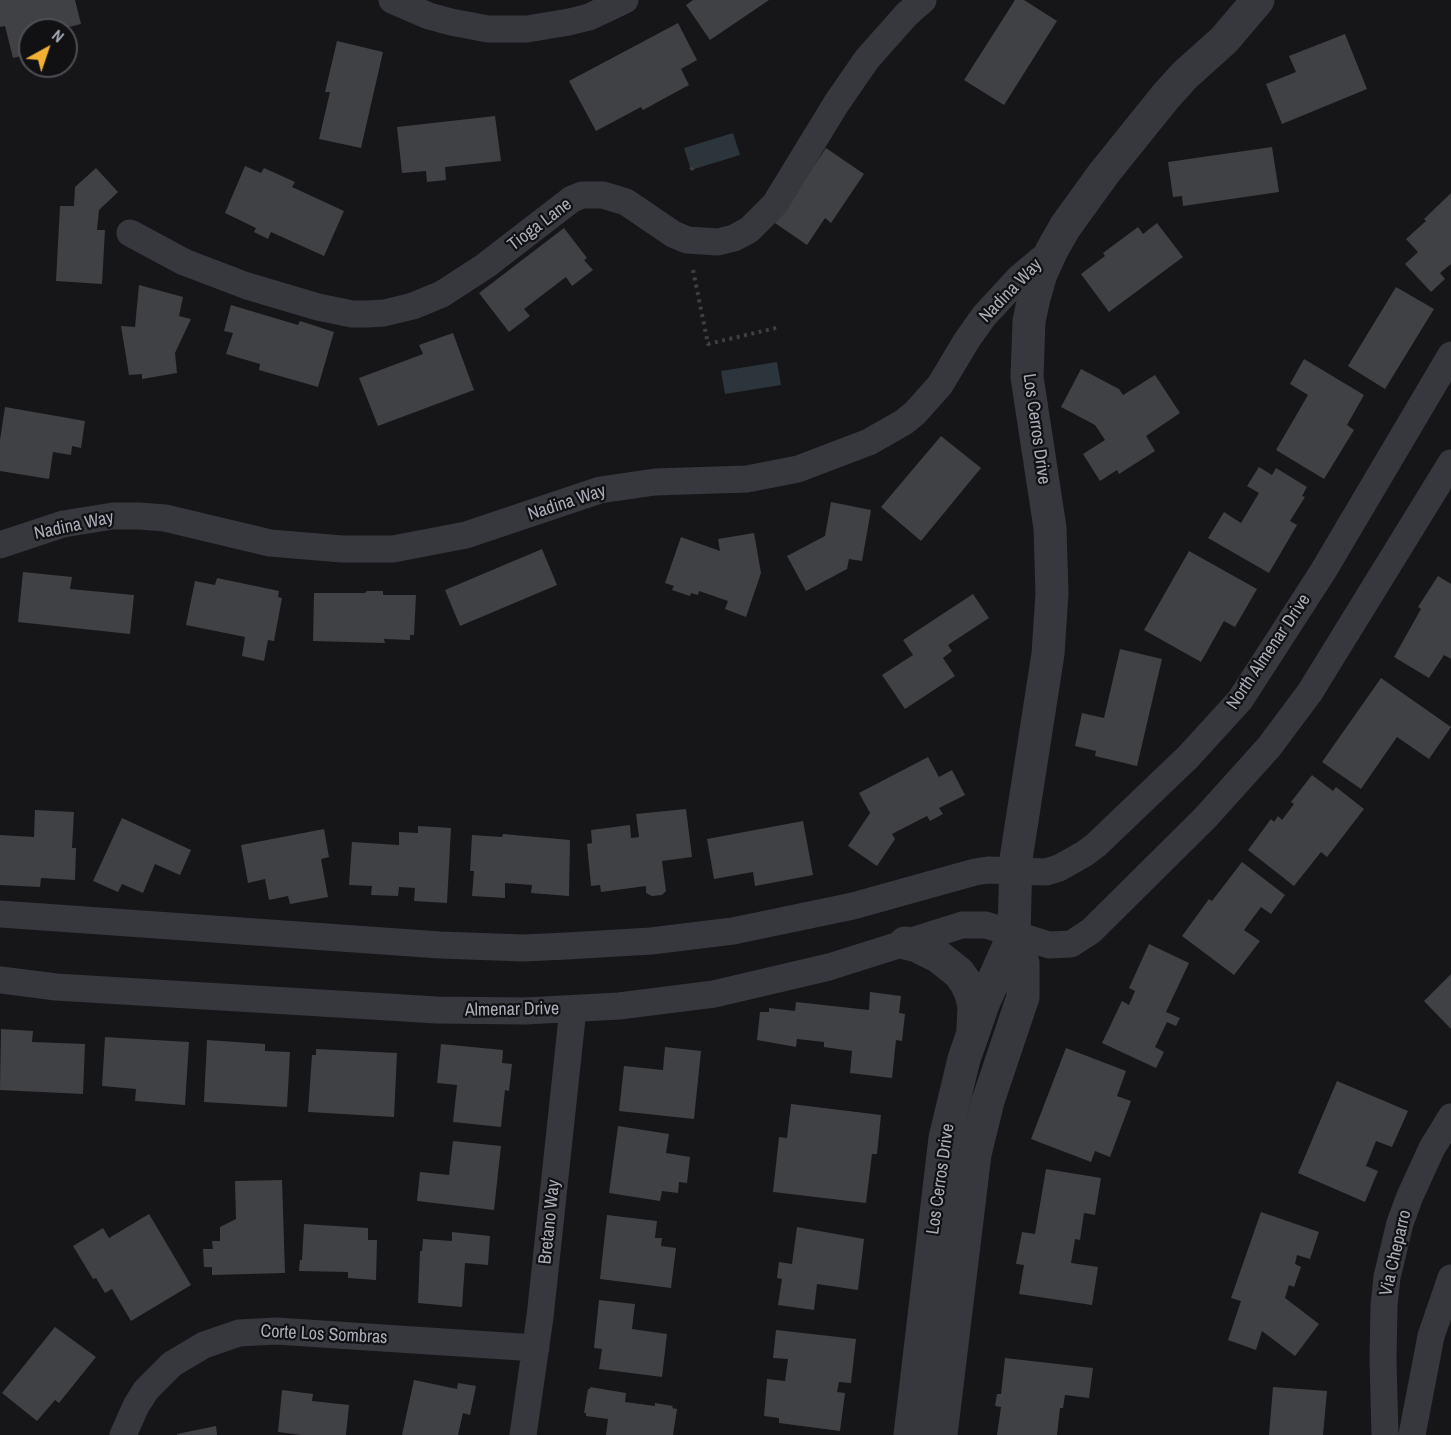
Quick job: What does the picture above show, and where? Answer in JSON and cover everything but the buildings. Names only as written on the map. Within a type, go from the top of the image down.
[{"type":"street","points":[[392,0],[420,13],[451,22],[508,30],[569,22],[625,0]]},
{"type":"street","name":"Tioga Lane","points":[[129,233],[184,262],[238,283],[318,308],[352,314],[384,313],[406,308],[442,294],[485,266],[572,199],[582,195],[603,195],[626,202],[673,234],[687,240],[718,242],[734,238],[749,230],[775,204],[836,104],[867,59],[907,14],[923,0]]},
{"type":"street","name":"Los Cerros Drive","points":[[941,1435],[975,1154],[988,1101],[1023,997],[1023,963],[1014,934],[1015,871],[1044,689],[1051,621],[1052,572],[1050,528],[1030,402],[1027,350],[1029,321],[1034,298],[1041,274],[1052,250],[1083,201],[1145,121],[1185,75],[1245,17],[1258,0]]},
{"type":"street","name":"Nadina Way","points":[[0,545],[63,524],[113,516],[139,516],[165,518],[270,543],[342,549],[393,549],[445,541],[600,490],[656,482],[747,479],[798,469],[869,442],[915,413],[940,385],[967,340],[990,309],[1020,277],[1052,250]]},
{"type":"street","name":"North Almenar Drive","points":[[1015,871],[1046,872],[1059,868],[1084,854],[1188,757],[1240,700],[1322,573],[1451,355]]},
{"type":"street","points":[[1014,934],[1049,945],[1071,944],[1081,939],[1239,783],[1277,738],[1310,692],[1451,463]]},
{"type":"street","points":[[0,914],[441,945],[523,948],[662,940],[733,931],[854,906],[963,874],[988,870],[1015,871]]},
{"type":"street","name":"Almenar Drive","points":[[0,980],[56,987],[437,1010],[573,1009],[619,1006],[714,994],[795,976],[962,925],[986,925],[1014,934]]},
{"type":"street","name":"Los Cerros Drive","points":[[910,1435],[945,1138],[957,1084],[972,1036],[983,1004],[1014,934]]},
{"type":"street","points":[[905,943],[939,957],[950,964],[963,978],[974,1006],[972,1036]]},
{"type":"street","name":"Bretano Way","points":[[523,1435],[536,1347],[573,1009]]},
{"type":"street","name":"Via Cheparro","points":[[1385,1435],[1383,1360],[1387,1277],[1400,1223],[1410,1196],[1432,1148],[1451,1117]]},
{"type":"street","points":[[1412,1435],[1431,1336],[1451,1278]]},
{"type":"street","name":"Corte Los Sombras","points":[[123,1435],[146,1390],[172,1364],[204,1345],[238,1333],[276,1331],[536,1347]]},
{"type":"path","points":[[691,170],[694,164]]},
{"type":"path","points":[[687,240],[708,344],[780,327]]},
{"type":"shaded area","points":[[733,133],[740,155],[691,170],[684,148]]},
{"type":"shaded area","points":[[777,362],[781,385],[725,394],[721,371]]}]
